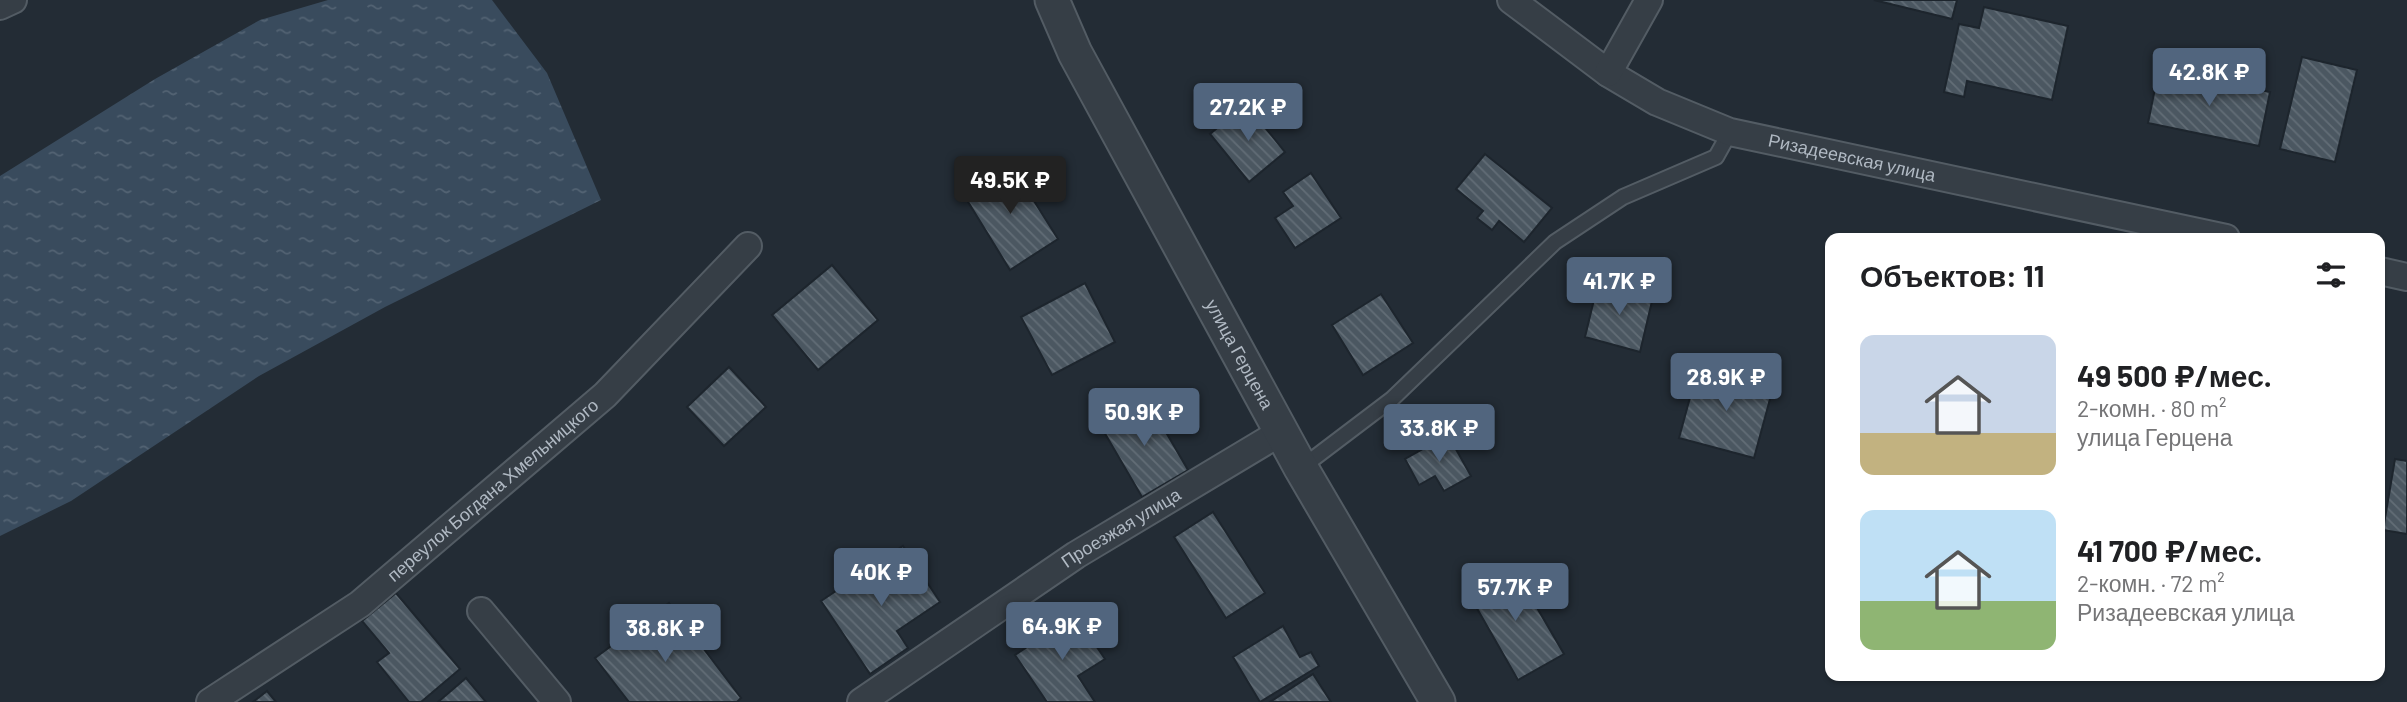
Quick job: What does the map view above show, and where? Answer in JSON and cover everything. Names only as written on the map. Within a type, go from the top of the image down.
[{"type":"street","points":[[0,6],[13,0]]},
{"type":"street","name":"улица Герцена","points":[[1052,0],[1075,53],[1281,432],[1438,702]]},
{"type":"street","name":"Ризадеевская улица","points":[[1511,0],[1608,73],[1657,102],[1730,132],[2203,233]]},
{"type":"street","points":[[1608,73],[1649,0]]},
{"type":"street","name":"переулок Богдана Хмельницкого","points":[[210,702],[360,604],[606,395],[748,246]]},
{"type":"street","points":[[2385,272],[2407,276]]},
{"type":"street","name":"Проезжая улица","points":[[861,702],[1076,555],[1281,432]]},
{"type":"street","points":[[481,611],[557,702]]},
{"type":"lane","points":[[1301,468],[1392,399],[1555,242],[1623,197],[1716,157],[1730,132]]},
{"type":"water","points":[[328,0],[492,0],[547,73],[601,200],[385,307],[259,376],[71,501],[0,536],[0,176],[155,79],[260,20]]},
{"type":"building","points":[[1874,0],[1957,0],[1952,19]]},
{"type":"building","points":[[1984,7],[2068,26],[2052,100],[1967,81],[1964,97],[1944,92],[1959,24],[1979,28]]},
{"type":"building","points":[[2302,57],[2357,70],[2335,162],[2280,149]]},
{"type":"building","points":[[2159,69],[2270,92],[2259,146],[2148,123]]},
{"type":"building","points":[[1246,104],[1285,152],[1249,182],[1210,134]]},
{"type":"building","points":[[1485,154],[1552,208],[1524,242],[1499,221],[1492,230],[1477,218],[1483,211],[1456,189]]},
{"type":"building","points":[[1010,163],[1058,239],[1010,270],[962,192]]},
{"type":"building","points":[[1311,173],[1341,218],[1295,248],[1275,218],[1293,206],[1283,192]]},
{"type":"building","points":[[832,265],[878,320],[818,370],[772,315]]},
{"type":"building","points":[[1085,283],[1115,342],[1052,375],[1021,317]]},
{"type":"building","points":[[1598,283],[1653,297],[1640,352],[1585,337]]},
{"type":"building","points":[[1381,294],[1413,343],[1363,375],[1332,325]]},
{"type":"building","points":[[729,367],[766,407],[724,446],[687,407]]},
{"type":"building","points":[[1698,368],[1773,388],[1754,458],[1679,438]]},
{"type":"building","points":[[1146,398],[1188,470],[1142,497],[1100,425]]},
{"type":"building","points":[[1448,435],[1471,476],[1444,491],[1435,476],[1419,485],[1405,459]]},
{"type":"building","points":[[2395,459],[2407,461],[2407,534],[2385,530]]},
{"type":"building","points":[[1213,512],[1265,593],[1226,618],[1174,537]]},
{"type":"building","points":[[903,546],[940,602],[897,631],[908,648],[870,674],[821,601]]},
{"type":"building","points":[[1512,565],[1564,654],[1518,680],[1467,591]]},
{"type":"building","points":[[396,593],[460,669],[421,702],[409,702],[377,662],[389,653],[362,621]]},
{"type":"building","points":[[669,603],[741,698],[737,702],[629,702],[595,658]]},
{"type":"building","points":[[1075,615],[1105,659],[1078,676],[1095,702],[1047,702],[1015,655]]},
{"type":"building","points":[[1283,626],[1300,657],[1311,652],[1319,666],[1260,702],[1233,657]]},
{"type":"building","points":[[1313,674],[1331,702],[1270,702]]},
{"type":"building","points":[[466,678],[486,702],[438,702]]},
{"type":"building","points":[[267,691],[276,702],[253,702]]}]
